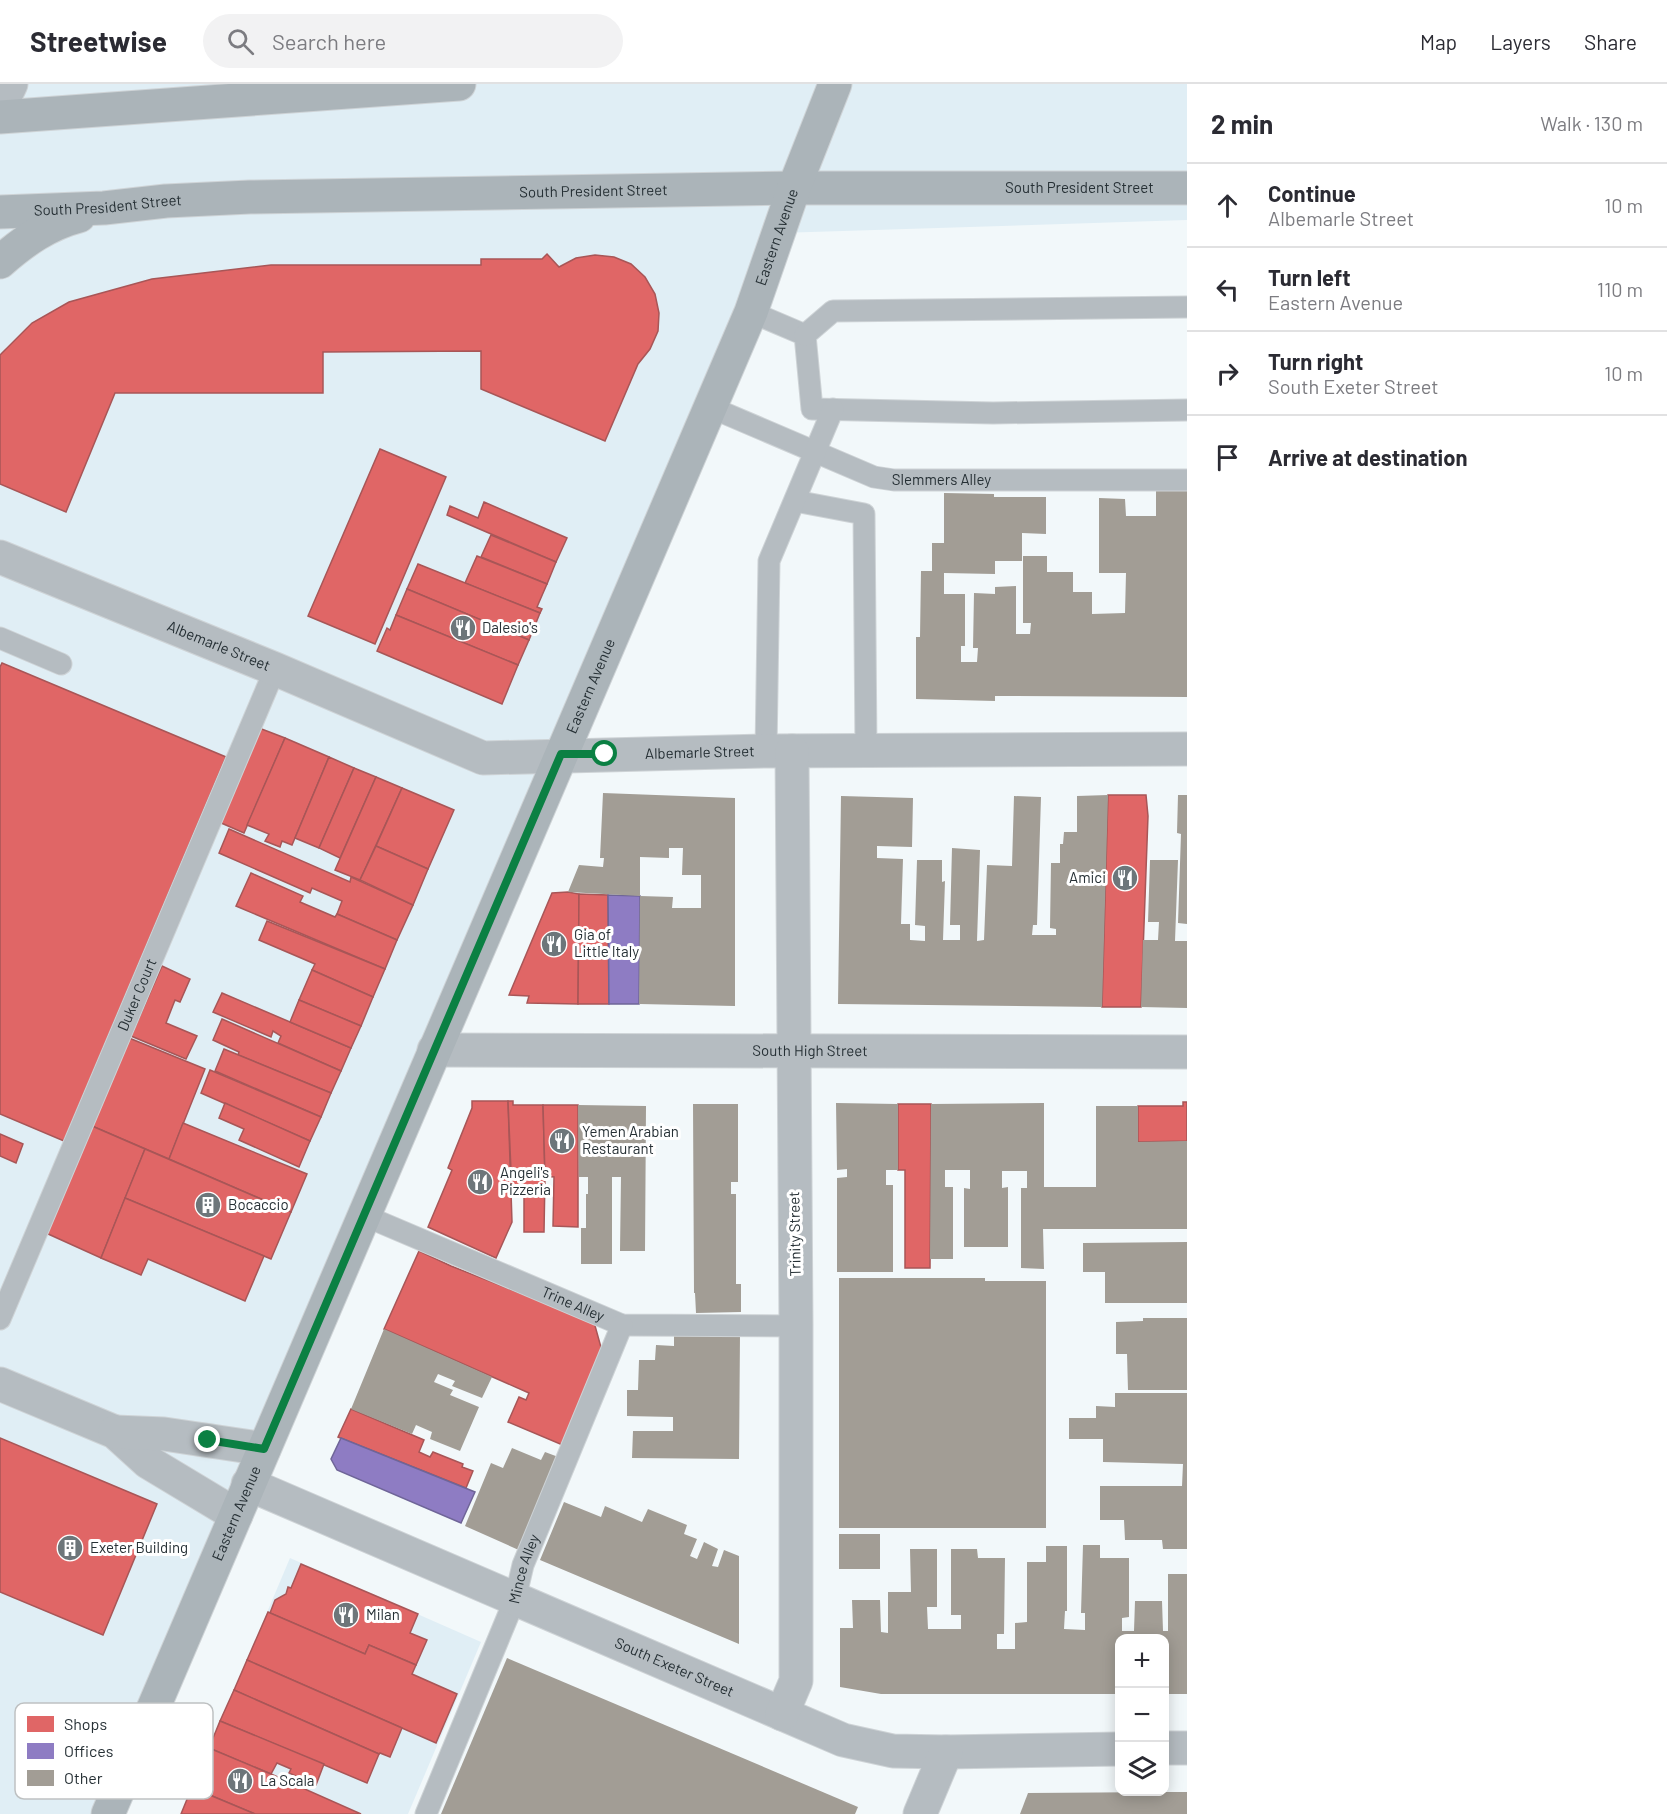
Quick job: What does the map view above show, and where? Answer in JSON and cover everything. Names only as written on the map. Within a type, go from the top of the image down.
[{"type":"main road","points":[[0,117],[459,84]]},
{"type":"main road","name":"Eastern Avenue","points":[[156,1703],[752,312],[794,188],[835,84]]},
{"type":"main road","name":"South President Street","points":[[0,212],[104,208],[166,201],[250,197],[794,188],[1187,188]]},
{"type":"main road","points":[[0,262],[20,244],[57,222],[104,208]]},
{"type":"main road","name":"Eastern Avenue","points":[[108,1814],[114,1799]]},
{"type":"street","points":[[0,107],[10,84]]},
{"type":"street","name":"Albemarle Street","points":[[0,557],[275,669],[483,758],[561,754],[779,751],[1187,749]]},
{"type":"street","name":"Trinity Street","points":[[779,751],[794,1052],[796,1326],[796,1681],[782,1714]]},
{"type":"street","name":"South High Street","points":[[434,1050],[1187,1052]]},
{"type":"street","points":[[0,1384],[115,1432],[148,1462],[236,1515]]},
{"type":"street","points":[[115,1432],[164,1434],[264,1449]]},
{"type":"street","name":"South Exeter Street","points":[[248,1484],[843,1740],[893,1751],[1115,1749]]},
{"type":"street","points":[[1169,1748],[1187,1748]]},
{"type":"street","points":[[920,1814],[946,1752]]},
{"type":"lane","points":[[805,335],[832,311],[1187,307]]},
{"type":"lane","points":[[752,312],[805,335]]},
{"type":"lane","points":[[805,335],[812,408],[993,413],[1187,410]]},
{"type":"lane","name":"Slemmers Alley","points":[[710,407],[874,477],[894,480],[1187,480]]},
{"type":"lane","points":[[779,751],[769,561],[833,409]]},
{"type":"lane","points":[[795,501],[864,514],[866,751]]},
{"type":"lane","points":[[0,638],[61,664]]},
{"type":"lane","name":"Duker Court","points":[[0,1319],[275,669]]},
{"type":"lane","name":"Trine Alley","points":[[363,1215],[622,1325],[796,1326]]},
{"type":"lane","name":"Mince Alley","points":[[426,1814],[515,1599],[523,1565],[622,1325]]},
{"type":"shaded area","points":[[0,84],[1187,84],[1187,220],[779,233],[155,1703],[15,1703],[15,1799],[114,1799],[108,1814],[0,1814]]},
{"type":"shaded area","points":[[290,1558],[481,1642],[408,1814],[182,1814],[188,1799],[213,1799],[213,1741]]},
{"type":"building: Shops","points":[[547,254],[559,267],[576,258],[595,255],[614,257],[631,264],[645,277],[655,294],[659,313],[658,331],[650,349],[638,364],[605,441],[481,389],[481,351],[323,352],[323,393],[115,393],[66,512],[0,484],[0,355],[32,323],[69,302],[152,279],[271,265],[481,265],[481,259],[542,259]]},
{"type":"building: Shops","points":[[380,449],[446,477],[375,644],[308,616]]},
{"type":"building: Shops","points":[[484,502],[567,538],[556,562],[447,515],[450,506],[478,518]]},
{"type":"building: Shops","points":[[491,535],[556,562],[547,584],[481,557]]},
{"type":"building: Shops","points":[[477,556],[547,584],[537,607],[542,609],[540,613],[465,583]]},
{"type":"building: Shops","points":[[418,564],[540,613],[529,640],[407,589]]},
{"type":"building: Shops","name":"Dalesio's","points":[[407,589],[529,640],[518,665],[396,615]]},
{"type":"building: Shops","points":[[396,615],[518,665],[502,704],[377,651],[387,628],[390,630]]},
{"type":"building: Shops","points":[[2,663],[226,757],[64,1141],[0,1114],[0,667]]},
{"type":"building: Shops","points":[[259,728],[285,738],[244,833],[219,822]]},
{"type":"building: Shops","points":[[285,738],[329,757],[292,845],[282,841],[280,847],[265,841],[269,834],[247,825]]},
{"type":"building: Shops","points":[[329,757],[354,768],[319,848],[295,838]]},
{"type":"building: Shops","points":[[354,768],[376,777],[340,858],[319,848]]},
{"type":"building: Shops","points":[[376,777],[402,788],[360,880],[335,870]]},
{"type":"building: Shops","points":[[402,788],[454,810],[428,869],[376,846]]},
{"type":"building: Shops","name":"Amici","points":[[1108,795],[1146,795],[1148,816],[1141,1007],[1102,1007]]},
{"type":"building: Shops","points":[[229,829],[350,882],[351,877],[413,905],[397,940],[337,914],[342,901],[312,888],[310,893],[219,853]]},
{"type":"building: Shops","points":[[376,846],[428,869],[413,905],[360,880]]},
{"type":"building: Shops","points":[[251,873],[303,896],[300,902],[335,917],[337,914],[397,940],[385,969],[236,906]]},
{"type":"building: Shops","name":"Gia of Little Italy","points":[[552,893],[579,894],[578,1004],[527,1003],[529,996],[509,995]]},
{"type":"building: Shops","points":[[579,894],[608,895],[609,1004],[578,1004]]},
{"type":"building: Shops","points":[[267,921],[385,969],[373,997],[312,970],[315,964],[259,940]]},
{"type":"building: Shops","points":[[162,966],[190,979],[180,1002],[175,1000],[166,1023],[197,1036],[186,1059],[131,1036]]},
{"type":"building: Shops","points":[[312,970],[373,997],[361,1026],[299,1000]]},
{"type":"building: Shops","points":[[222,993],[351,1048],[341,1071],[278,1043],[281,1036],[273,1031],[271,1037],[213,1012]]},
{"type":"building: Shops","points":[[299,1000],[361,1026],[351,1048],[290,1022]]},
{"type":"building: Shops","points":[[222,1019],[341,1071],[331,1093],[238,1055],[239,1052],[213,1040]]},
{"type":"building: Shops","points":[[129,1038],[205,1069],[169,1159],[92,1126]]},
{"type":"building: Shops","points":[[224,1049],[331,1093],[321,1117],[215,1071]]},
{"type":"building: Shops","points":[[210,1070],[321,1117],[310,1141],[201,1093]]},
{"type":"building: Shops","name":"Angeli's Pizzeria","points":[[472,1101],[508,1101],[512,1222],[496,1258],[428,1227],[452,1170],[448,1168],[472,1108]]},
{"type":"building: Shops","points":[[508,1101],[513,1101],[513,1105],[543,1105],[544,1232],[524,1232],[524,1194],[512,1194]]},
{"type":"building: Shops","points":[[1183,1102],[1187,1102],[1187,1141],[1138,1142],[1138,1106],[1183,1106]]},
{"type":"building: Shops","points":[[225,1103],[310,1141],[299,1167],[239,1140],[244,1129],[219,1118]]},
{"type":"building: Shops","points":[[898,1104],[931,1104],[930,1268],[905,1268],[905,1170],[898,1170]]},
{"type":"building: Shops","name":"Yemen Arabian Restaurant","points":[[543,1105],[578,1105],[578,1227],[553,1226],[554,1177],[545,1176]]},
{"type":"building: Shops","points":[[183,1123],[307,1174],[291,1212],[169,1159]]},
{"type":"building: Shops","points":[[92,1126],[145,1149],[101,1258],[46,1233]]},
{"type":"building: Shops","points":[[0,1134],[23,1144],[16,1163],[0,1156]]},
{"type":"building: Shops","name":"Bocaccio","points":[[145,1149],[291,1212],[271,1259],[125,1198]]},
{"type":"building: Shops","points":[[125,1198],[264,1256],[245,1301],[148,1259],[141,1275],[101,1258]]},
{"type":"building: Shops","points":[[419,1251],[451,1266],[594,1322],[602,1351],[565,1446],[508,1422],[519,1397],[526,1400],[529,1393],[384,1329]]},
{"type":"building: Shops","points":[[351,1409],[424,1440],[419,1452],[430,1457],[433,1452],[463,1464],[462,1467],[473,1471],[466,1488],[338,1437]]},
{"type":"building: Shops","name":"Exeter Building","points":[[0,1438],[157,1504],[103,1635],[0,1592]]},
{"type":"building: Shops","name":"Milan","points":[[301,1564],[418,1614],[410,1633],[427,1640],[416,1665],[369,1645],[365,1654],[270,1613],[275,1600],[286,1594],[288,1587],[291,1588]]},
{"type":"building: Shops","points":[[268,1612],[365,1654],[369,1645],[416,1665],[412,1674],[457,1694],[436,1743],[247,1660]]},
{"type":"building: Shops","points":[[247,1660],[402,1728],[390,1757],[234,1690]]},
{"type":"building: Shops","points":[[234,1690],[379,1754],[367,1783],[220,1721]]},
{"type":"building: Shops","points":[[220,1721],[324,1764],[316,1785],[289,1773],[291,1769],[277,1763],[271,1774],[213,1750],[213,1738]]},
{"type":"building: Shops","name":"La Scala","points":[[213,1750],[361,1814],[255,1814],[213,1796]]},
{"type":"building: Shops","points":[[213,1796],[255,1814],[181,1814],[187,1799],[213,1799]]},
{"type":"building: Offices","points":[[608,895],[640,896],[639,1004],[609,1004]]},
{"type":"building: Offices","points":[[341,1438],[475,1492],[461,1523],[337,1470],[331,1459]]},
{"type":"building: Other","points":[[1156,490],[1187,490],[1187,697],[995,696],[995,701],[916,699],[916,637],[920,637],[921,571],[932,571],[932,543],[944,543],[944,493],[994,494],[994,497],[1046,497],[1046,534],[1022,533],[1022,561],[995,561],[995,574],[944,573],[944,594],[965,594],[965,646],[961,646],[961,662],[977,662],[978,648],[973,648],[974,593],[995,594],[995,587],[1016,586],[1016,634],[1030,634],[1031,623],[1023,623],[1023,556],[1047,556],[1047,572],[1073,572],[1073,592],[1092,592],[1092,614],[1125,613],[1126,573],[1099,573],[1099,498],[1125,499],[1126,516],[1156,516]]},
{"type":"building: Other","points":[[603,793],[735,798],[735,1006],[639,1004],[640,896],[568,892],[579,865],[603,867],[604,858],[600,858]],"holes":[[[669,848],[683,848],[682,875],[701,875],[701,908],[672,908],[673,897],[640,896],[640,857],[669,858]]]},
{"type":"building: Other","points":[[1108,795],[1102,1007],[838,1004],[841,796],[913,798],[912,847],[877,846],[877,858],[903,859],[901,924],[910,924],[910,940],[925,941],[925,926],[915,925],[917,860],[942,860],[942,882],[945,881],[943,940],[960,940],[960,925],[950,925],[952,848],[980,850],[977,941],[984,940],[987,865],[1012,866],[1014,796],[1041,797],[1037,925],[1033,925],[1032,935],[1056,935],[1056,929],[1050,928],[1051,863],[1060,863],[1060,844],[1063,844],[1064,832],[1077,832],[1077,796]]},
{"type":"building: Other","points":[[1178,795],[1187,795],[1187,924],[1178,923],[1181,834],[1177,833]]},
{"type":"building: Other","points":[[1150,860],[1178,860],[1175,941],[1187,941],[1187,1008],[1141,1007],[1143,940],[1158,940],[1159,922],[1148,922]]},
{"type":"building: Other","points":[[836,1103],[898,1104],[898,1170],[886,1170],[886,1185],[893,1185],[893,1272],[837,1272],[837,1178],[847,1177],[847,1169],[837,1170]]},
{"type":"building: Other","points":[[1044,1103],[1044,1187],[1096,1187],[1096,1106],[1138,1106],[1138,1142],[1187,1141],[1187,1229],[1043,1229],[1044,1269],[1021,1268],[1021,1188],[1027,1188],[1027,1171],[1002,1171],[1002,1188],[1008,1187],[1008,1247],[964,1247],[964,1188],[970,1189],[970,1170],[945,1170],[945,1187],[953,1187],[953,1259],[930,1259],[931,1104]]},
{"type":"building: Other","points":[[693,1104],[738,1104],[738,1182],[731,1182],[731,1194],[736,1194],[736,1284],[741,1284],[741,1312],[696,1313]]},
{"type":"building: Other","points":[[578,1105],[646,1106],[645,1251],[620,1251],[621,1177],[612,1177],[612,1264],[581,1264],[581,1228],[586,1228],[588,1177],[579,1177]]},
{"type":"building: Other","points":[[1187,1242],[1187,1303],[1105,1303],[1105,1272],[1083,1272],[1083,1243]]},
{"type":"building: Other","points":[[839,1278],[985,1278],[985,1281],[1046,1281],[1046,1528],[839,1528]]},
{"type":"building: Other","points":[[1143,1318],[1187,1318],[1187,1390],[1128,1390],[1127,1354],[1116,1354],[1116,1322],[1143,1321]]},
{"type":"building: Other","points":[[384,1329],[492,1377],[482,1398],[452,1386],[455,1381],[438,1374],[434,1382],[453,1390],[450,1395],[479,1407],[460,1451],[430,1439],[432,1432],[416,1425],[412,1434],[351,1409]]},
{"type":"building: Other","points":[[674,1333],[740,1334],[739,1459],[632,1458],[633,1431],[673,1431],[673,1417],[627,1416],[627,1390],[638,1390],[639,1360],[655,1360],[656,1345],[674,1346]]},
{"type":"building: Other","points":[[1115,1393],[1187,1393],[1187,1549],[1163,1549],[1162,1540],[1125,1540],[1124,1520],[1100,1520],[1100,1486],[1182,1486],[1183,1464],[1103,1462],[1103,1439],[1069,1439],[1069,1418],[1096,1418],[1096,1406],[1115,1407]]},
{"type":"building: Other","points":[[512,1448],[541,1460],[545,1452],[561,1458],[521,1551],[465,1526],[491,1463],[503,1468]]},
{"type":"building: Other","points":[[564,1502],[601,1517],[605,1506],[642,1522],[648,1509],[687,1525],[684,1534],[697,1539],[690,1556],[697,1559],[704,1542],[718,1549],[712,1566],[718,1567],[724,1550],[739,1556],[739,1644],[540,1560]]},
{"type":"building: Other","points":[[839,1534],[880,1534],[880,1569],[839,1569]]},
{"type":"building: Other","points":[[1083,1545],[1100,1545],[1100,1558],[1129,1558],[1129,1617],[1122,1618],[1122,1631],[1134,1631],[1135,1601],[1162,1601],[1163,1631],[1168,1631],[1168,1574],[1187,1574],[1187,1694],[1169,1694],[1169,1634],[1115,1634],[1115,1694],[881,1694],[840,1687],[840,1628],[853,1628],[852,1600],[880,1600],[881,1632],[888,1633],[888,1592],[911,1592],[910,1549],[937,1549],[937,1607],[927,1607],[928,1629],[961,1629],[961,1615],[951,1615],[951,1549],[977,1549],[978,1558],[1005,1558],[1004,1634],[997,1634],[997,1649],[1015,1649],[1015,1623],[1027,1622],[1027,1562],[1046,1562],[1046,1546],[1067,1546],[1067,1611],[1065,1611],[1064,1629],[1085,1630],[1085,1613],[1081,1613]]},
{"type":"building: Other","points":[[507,1658],[858,1807],[855,1814],[441,1814]]},
{"type":"building: Other","points":[[1115,1792],[1115,1796],[1169,1796],[1169,1792],[1187,1792],[1187,1814],[1020,1814],[1028,1793]]},
{"type":"place","name":"Dalesio's","points":[[463,628]]},
{"type":"place","name":"Amici","points":[[1125,878]]},
{"type":"place","name":"Gia of Little Italy","points":[[554,944]]},
{"type":"place","name":"Yemen Arabian Restaurant","points":[[562,1141]]},
{"type":"place","name":"Angeli's Pizzeria","points":[[480,1182]]},
{"type":"place","name":"Bocaccio","points":[[208,1205]]},
{"type":"place","name":"Exeter Building","points":[[70,1548]]},
{"type":"place","name":"Milan","points":[[346,1615]]},
{"type":"place","name":"La Scala","points":[[240,1781]]},
{"type":"route","points":[[208,1440],[264,1449],[561,754],[605,754]]}]
